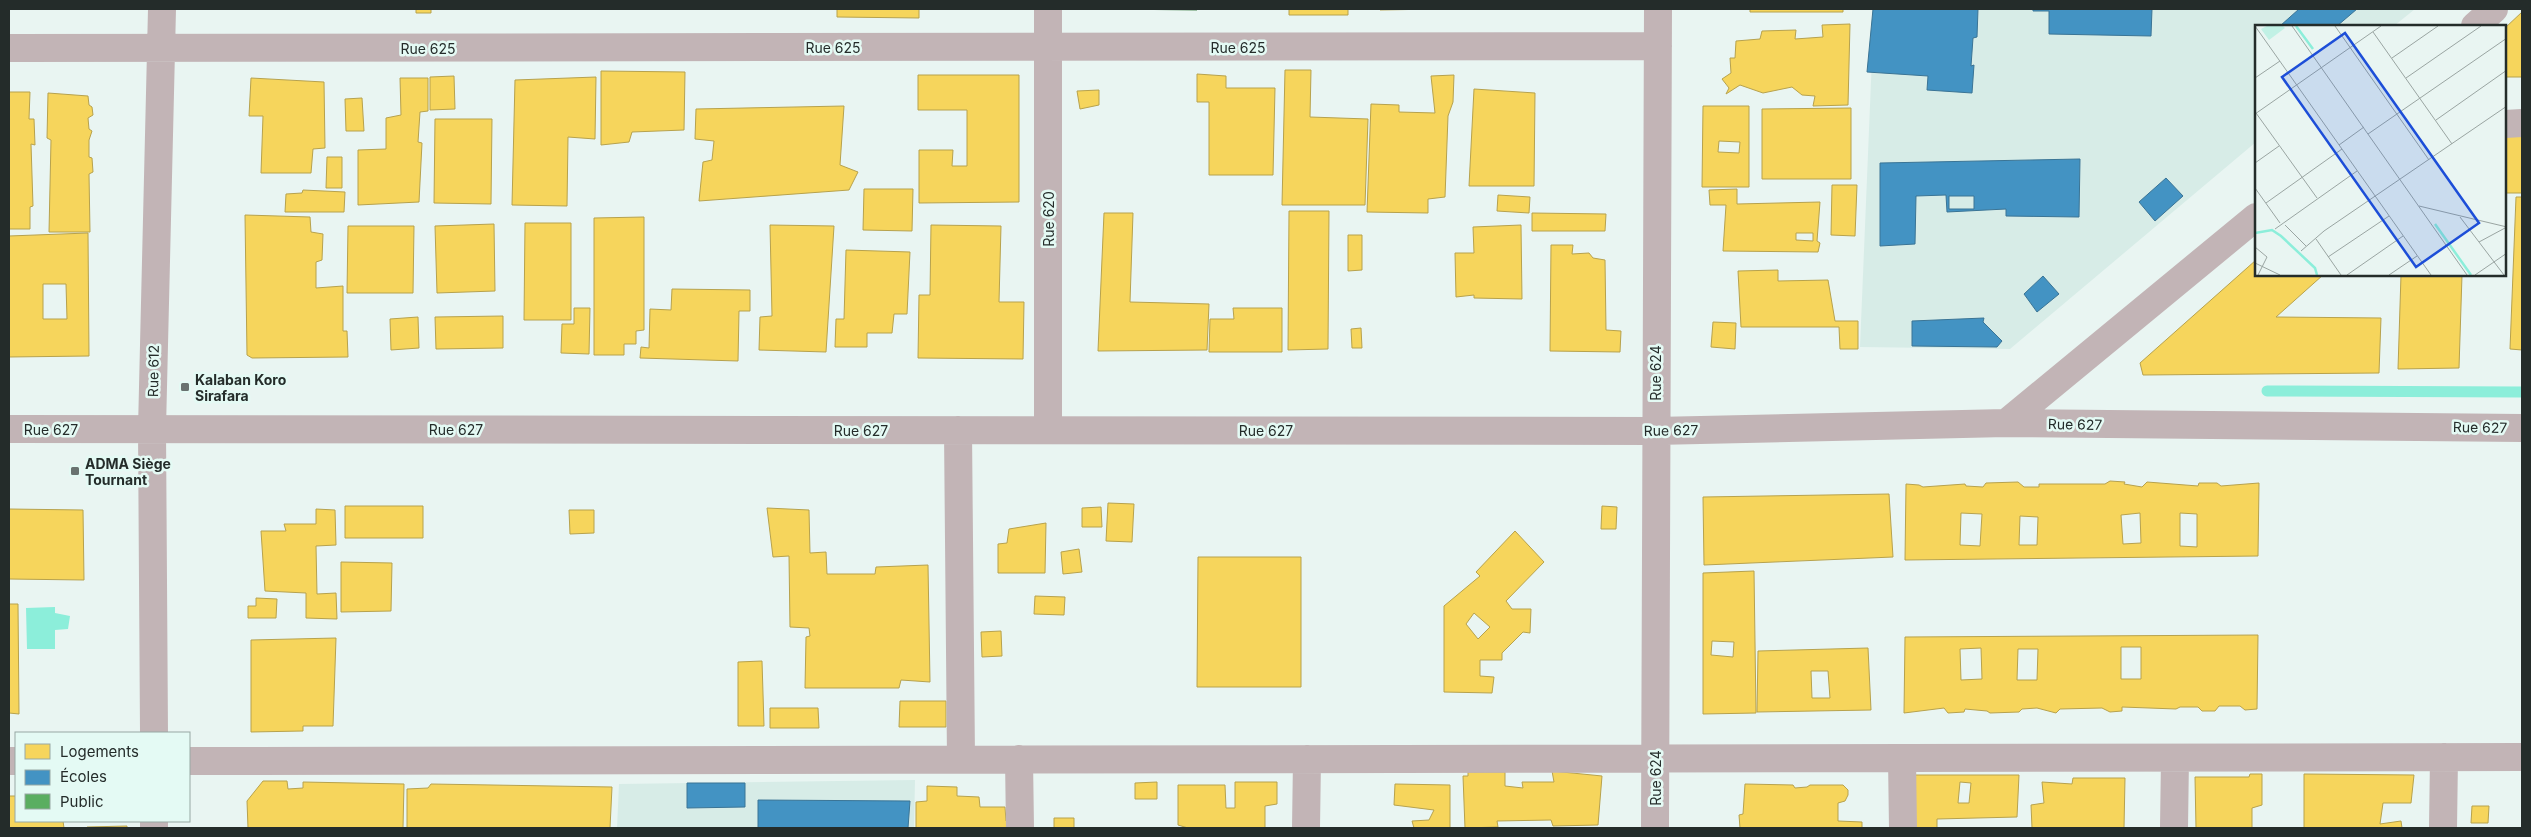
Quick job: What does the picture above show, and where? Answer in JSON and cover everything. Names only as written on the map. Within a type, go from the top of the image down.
[{"type":"street","name":"Rue 612","points":[[154,732],[152,429],[162,9]]},
{"type":"street","name":"Rue 620","points":[[1048,9],[1048,430]]},
{"type":"street","name":"Rue 624","points":[[1655,828],[1658,9]]},
{"type":"street","points":[[2476,25],[2494,9]]},
{"type":"street","name":"Rue 625","points":[[9,48],[1658,46]]},
{"type":"street","points":[[2506,124],[2522,123]]},
{"type":"street","points":[[2006,423],[2255,219]]},
{"type":"street","name":"Rue 627","points":[[9,429],[1655,431],[2006,423],[2522,428]]},
{"type":"street","points":[[958,430],[961,759]]},
{"type":"street","points":[[2443,828],[2444,757]]},
{"type":"street","points":[[190,761],[2522,757]]},
{"type":"street","points":[[1902,758],[1903,828]]},
{"type":"street","points":[[2174,828],[2175,758]]},
{"type":"street","points":[[1019,759],[1020,828]]},
{"type":"street","points":[[1306,828],[1307,759]]},
{"type":"shaded area","points":[[1874,9],[2415,9],[2395,25],[2255,25],[2255,143],[2010,349],[1860,347]]},
{"type":"shaded area","points":[[55,607],[55,613],[70,616],[68,629],[55,630],[55,649],[27,649],[26,608]]},
{"type":"shaded area","points":[[915,780],[914,828],[617,828],[619,784]]},
{"type":"building: Logements","points":[[416,9],[431,9],[431,13],[416,13]]},
{"type":"building: Logements","points":[[837,9],[919,9],[919,18],[837,17]]},
{"type":"building: Logements","points":[[1289,9],[1348,9],[1348,15],[1289,15]]},
{"type":"building: Logements","points":[[1380,9],[1437,9],[1380,10]]},
{"type":"building: Logements","points":[[1750,9],[1843,9],[1843,12],[1750,12]]},
{"type":"building: Logements","points":[[2522,12],[2522,77],[2506,77],[2506,27]]},
{"type":"building: Logements","points":[[1850,24],[1848,105],[1813,106],[1815,96],[1802,95],[1792,87],[1763,93],[1740,85],[1726,94],[1729,88],[1722,79],[1731,73],[1730,58],[1735,58],[1736,41],[1760,39],[1762,31],[1796,30],[1795,39],[1823,37],[1822,25]]},
{"type":"building: Logements","points":[[1285,70],[1311,70],[1310,117],[1368,119],[1365,205],[1282,205]]},
{"type":"building: Logements","points":[[601,71],[685,72],[684,130],[632,132],[629,142],[601,145]]},
{"type":"building: Logements","points":[[1197,74],[1226,76],[1226,88],[1275,88],[1273,175],[1209,175],[1209,102],[1197,102]]},
{"type":"building: Logements","points":[[918,75],[1019,75],[1019,202],[919,203],[919,150],[953,150],[952,166],[967,166],[967,110],[918,110]]},
{"type":"building: Logements","points":[[1454,75],[1453,102],[1448,116],[1445,197],[1428,199],[1428,213],[1367,212],[1371,104],[1399,105],[1399,112],[1435,113],[1431,76]]},
{"type":"building: Logements","points":[[454,76],[455,109],[430,110],[430,77]]},
{"type":"building: Logements","points":[[596,77],[595,139],[568,137],[567,206],[512,205],[515,80]]},
{"type":"building: Logements","points":[[251,78],[324,82],[325,148],[313,149],[311,173],[261,173],[263,116],[249,116]]},
{"type":"building: Logements","points":[[400,78],[428,78],[428,111],[420,112],[418,142],[422,143],[419,202],[358,205],[358,150],[386,149],[386,118],[401,115]]},
{"type":"building: Logements","points":[[1474,89],[1535,93],[1534,186],[1469,186]]},
{"type":"building: Logements","points":[[1099,90],[1099,105],[1080,109],[1077,91]]},
{"type":"building: Logements","points":[[9,92],[30,92],[29,119],[34,119],[35,145],[31,144],[33,206],[30,207],[30,229],[9,229]]},
{"type":"building: Logements","points":[[48,93],[88,96],[89,105],[92,107],[93,115],[88,118],[89,129],[92,131],[89,140],[89,157],[92,158],[93,172],[89,174],[90,232],[49,232],[51,140],[47,138]]},
{"type":"building: Logements","points":[[362,98],[364,131],[346,131],[345,99]]},
{"type":"building: Logements","points":[[844,106],[840,165],[858,172],[849,190],[699,201],[703,162],[712,160],[714,141],[695,139],[696,109]]},
{"type":"building: Logements","points":[[1703,106],[1749,106],[1749,187],[1702,187]],"holes":[[[1719,141],[1740,142],[1739,153],[1718,152]]]},
{"type":"building: Logements","points":[[1851,108],[1851,179],[1762,179],[1762,109]]},
{"type":"building: Logements","points":[[435,119],[492,119],[491,204],[434,203]]},
{"type":"building: Logements","points":[[2506,129],[2522,129],[2522,193],[2506,193]]},
{"type":"building: Logements","points":[[327,157],[342,157],[342,188],[326,188]]},
{"type":"building: Logements","points":[[1832,185],[1857,185],[1855,236],[1831,235]]},
{"type":"building: Logements","points":[[864,189],[913,189],[912,231],[863,230]]},
{"type":"building: Logements","points":[[1737,189],[1737,204],[1820,202],[1817,241],[1820,243],[1818,252],[1723,251],[1726,205],[1710,205],[1709,190]],"holes":[[[1796,233],[1813,233],[1813,241],[1796,240]]]},
{"type":"building: Logements","points":[[303,190],[345,192],[344,212],[285,212],[286,194],[302,193]]},
{"type":"building: Logements","points":[[1498,195],[1530,197],[1529,213],[1497,211]]},
{"type":"building: Logements","points":[[2516,197],[2522,197],[2522,350],[2510,349]]},
{"type":"building: Logements","points":[[1289,211],[1329,211],[1328,349],[1288,350]]},
{"type":"building: Logements","points":[[1104,213],[1133,213],[1130,302],[1209,304],[1207,350],[1098,351]]},
{"type":"building: Logements","points":[[1532,213],[1606,214],[1605,231],[1532,231]]},
{"type":"building: Logements","points":[[245,215],[310,217],[311,232],[323,234],[322,260],[316,262],[316,288],[343,286],[343,331],[347,331],[348,357],[252,358],[247,355]]},
{"type":"building: Logements","points":[[644,217],[644,330],[636,331],[636,344],[624,344],[624,355],[594,355],[594,218]]},
{"type":"building: Logements","points":[[525,223],[571,223],[571,320],[524,320]]},
{"type":"building: Logements","points":[[494,224],[495,291],[437,293],[435,226]]},
{"type":"building: Logements","points":[[770,225],[834,226],[826,352],[759,350],[760,317],[772,316]]},
{"type":"building: Logements","points":[[931,225],[1001,226],[999,302],[1024,302],[1023,359],[918,358],[919,295],[930,295]]},
{"type":"building: Logements","points":[[1521,225],[1522,299],[1474,298],[1474,295],[1456,297],[1455,253],[1474,253],[1473,227]]},
{"type":"building: Logements","points":[[348,226],[414,226],[413,293],[347,293]]},
{"type":"building: Logements","points":[[88,233],[89,356],[9,357],[9,236]],"holes":[[[43,284],[66,284],[67,319],[43,319]]]},
{"type":"building: Logements","points":[[1348,235],[1362,235],[1362,270],[1348,271]]},
{"type":"building: Logements","points":[[1551,245],[1573,245],[1572,254],[1589,253],[1593,258],[1605,260],[1606,330],[1621,331],[1620,352],[1550,351]]},
{"type":"building: Logements","points":[[846,250],[910,252],[907,314],[894,314],[892,333],[867,333],[867,347],[835,347],[836,319],[844,319]]},
{"type":"building: Logements","points":[[2255,261],[2255,276],[2322,276],[2276,317],[2381,318],[2379,373],[2143,375],[2140,363]]},
{"type":"building: Logements","points":[[1778,270],[1778,281],[1828,280],[1835,321],[1858,321],[1858,349],[1840,349],[1839,327],[1741,327],[1738,271]]},
{"type":"building: Logements","points":[[2401,276],[2462,276],[2459,368],[2398,369]]},
{"type":"building: Logements","points":[[672,289],[750,290],[750,311],[739,311],[738,361],[640,358],[641,347],[649,348],[650,309],[671,310]]},
{"type":"building: Logements","points":[[574,308],[590,308],[589,354],[561,353],[562,324],[574,324]]},
{"type":"building: Logements","points":[[1233,308],[1282,308],[1282,352],[1209,352],[1210,319],[1234,319]]},
{"type":"building: Logements","points":[[503,316],[503,348],[436,349],[435,317]]},
{"type":"building: Logements","points":[[418,317],[419,348],[391,350],[390,319]]},
{"type":"building: Logements","points":[[1713,322],[1736,323],[1735,349],[1711,347]]},
{"type":"building: Logements","points":[[1361,328],[1362,348],[1352,348],[1351,329]]},
{"type":"building: Logements","points":[[2110,481],[2125,482],[2124,484],[2142,487],[2147,482],[2198,486],[2199,483],[2217,483],[2221,486],[2259,483],[2258,556],[1905,560],[1906,484],[1923,487],[1965,484],[1966,486],[1983,487],[1986,483],[2018,482],[2024,487],[2039,487],[2039,484],[2105,484]],"holes":[[[1961,513],[1982,514],[1980,546],[1960,545]],[[2140,513],[2141,543],[2123,544],[2121,515]],[[2180,513],[2197,514],[2197,547],[2180,546]],[[2020,516],[2038,517],[2037,545],[2019,545]]]},
{"type":"building: Logements","points":[[1889,494],[1893,557],[1704,565],[1703,497]]},
{"type":"building: Logements","points":[[1108,503],[1134,504],[1132,542],[1106,541]]},
{"type":"building: Logements","points":[[345,506],[423,506],[423,538],[345,538]]},
{"type":"building: Logements","points":[[1602,506],[1617,507],[1616,529],[1601,529]]},
{"type":"building: Logements","points":[[1101,507],[1102,527],[1082,527],[1082,508]]},
{"type":"building: Logements","points":[[767,508],[809,510],[810,553],[826,552],[827,574],[875,574],[876,567],[928,565],[930,682],[901,680],[899,688],[805,688],[806,637],[810,636],[809,628],[790,627],[789,556],[773,557]]},
{"type":"building: Logements","points":[[9,509],[83,510],[84,580],[9,579]]},
{"type":"building: Logements","points":[[316,509],[335,510],[336,545],[316,546],[317,594],[336,593],[337,619],[306,618],[306,593],[265,591],[261,531],[286,531],[284,524],[316,524]]},
{"type":"building: Logements","points":[[569,510],[594,510],[594,533],[570,534]]},
{"type":"building: Logements","points":[[1046,523],[1045,573],[998,573],[998,544],[1007,543],[1009,529]]},
{"type":"building: Logements","points":[[1515,531],[1544,562],[1506,601],[1512,609],[1531,609],[1530,633],[1523,632],[1502,653],[1502,660],[1480,660],[1480,676],[1494,677],[1492,693],[1444,692],[1444,606],[1480,576],[1476,572]],"holes":[[[1474,613],[1490,627],[1478,639],[1466,624]]]},
{"type":"building: Logements","points":[[1079,549],[1082,572],[1063,574],[1061,552]]},
{"type":"building: Logements","points":[[1198,557],[1301,557],[1301,687],[1197,687]]},
{"type":"building: Logements","points":[[341,562],[392,563],[391,611],[341,612]]},
{"type":"building: Logements","points":[[1754,571],[1756,713],[1703,714],[1703,573]],"holes":[[[1712,641],[1734,642],[1733,657],[1711,655]]]},
{"type":"building: Logements","points":[[1035,596],[1065,597],[1064,615],[1034,614]]},
{"type":"building: Logements","points":[[256,598],[277,599],[276,618],[248,618],[248,606],[256,606]]},
{"type":"building: Logements","points":[[9,604],[18,604],[19,714],[9,713]]},
{"type":"building: Logements","points":[[1001,631],[1002,656],[982,657],[981,632]]},
{"type":"building: Logements","points":[[2258,635],[2257,709],[2245,710],[2240,706],[2219,706],[2215,711],[2202,711],[2198,707],[2180,707],[2176,709],[2122,707],[2122,711],[2110,712],[2102,708],[2060,709],[2056,713],[2037,708],[2022,709],[2019,712],[1990,713],[1987,711],[1965,709],[1964,712],[1948,713],[1944,708],[1904,713],[1905,637]],"holes":[[[2121,647],[2141,647],[2141,679],[2121,679]],[[1981,648],[1982,679],[1961,680],[1960,649]],[[2018,649],[2038,649],[2037,680],[2017,680]]]},
{"type":"building: Logements","points":[[336,638],[333,726],[303,726],[303,731],[251,732],[251,640]]},
{"type":"building: Logements","points":[[1868,648],[1871,710],[1757,712],[1758,651]],"holes":[[[1811,671],[1828,671],[1830,698],[1812,698]]]},
{"type":"building: Logements","points":[[762,661],[764,726],[738,726],[738,662]]},
{"type":"building: Logements","points":[[900,701],[946,701],[946,727],[899,727]]},
{"type":"building: Logements","points":[[770,708],[818,708],[819,728],[770,728]]},
{"type":"building: Logements","points":[[1552,771],[1602,776],[1598,825],[1553,826],[1551,820],[1497,821],[1498,827],[1465,828],[1463,776],[1468,776],[1468,772],[1505,772],[1505,786],[1523,788],[1522,782],[1554,782]]},
{"type":"building: Logements","points":[[2250,774],[2262,774],[2262,805],[2252,808],[2252,828],[2196,828],[2195,777],[2249,777]]},
{"type":"building: Logements","points":[[2304,774],[2414,775],[2411,803],[2383,803],[2380,824],[2401,821],[2402,828],[2304,828]]},
{"type":"building: Logements","points":[[1915,775],[2019,775],[2017,817],[1937,819],[1937,828],[1915,828]],"holes":[[[1960,782],[1971,783],[1969,803],[1958,803]]]},
{"type":"building: Logements","points":[[2073,778],[2125,778],[2124,828],[2032,828],[2031,805],[2044,803],[2042,782],[2072,784]]},
{"type":"building: Logements","points":[[263,781],[287,781],[288,789],[303,788],[303,782],[404,784],[403,828],[248,828],[247,801]]},
{"type":"building: Logements","points":[[1157,782],[1157,799],[1135,799],[1135,783]]},
{"type":"building: Logements","points":[[1235,782],[1277,782],[1277,804],[1265,806],[1265,828],[1188,828],[1178,825],[1178,785],[1225,785],[1226,808],[1235,808]]},
{"type":"building: Logements","points":[[431,784],[612,787],[610,828],[407,828],[407,789],[428,788]]},
{"type":"building: Logements","points":[[1395,784],[1450,785],[1450,828],[1414,828],[1412,821],[1429,820],[1434,810],[1394,805]]},
{"type":"building: Logements","points":[[1745,784],[1793,785],[1795,788],[1810,785],[1843,785],[1848,790],[1848,795],[1845,801],[1838,803],[1838,821],[1862,822],[1862,828],[1740,828],[1739,815],[1743,814]]},
{"type":"building: Logements","points":[[927,786],[957,787],[957,796],[979,797],[980,807],[1005,807],[1006,821],[1011,821],[1011,828],[916,828],[916,802],[927,801]]},
{"type":"building: Logements","points":[[9,796],[15,796],[15,822],[63,822],[64,828],[9,828]]},
{"type":"building: Logements","points":[[2472,806],[2489,806],[2488,823],[2471,823]]},
{"type":"building: Logements","points":[[1054,818],[1074,818],[1074,828],[1054,828]]},
{"type":"building: Logements","points":[[127,826],[127,828],[87,828],[87,827]]},
{"type":"building: Écoles","points":[[1873,9],[1978,9],[1977,37],[1973,38],[1971,66],[1974,65],[1972,93],[1927,90],[1928,76],[1867,72]]},
{"type":"building: Écoles","points":[[2033,9],[2152,9],[2151,36],[2049,34],[2049,11],[2033,11]]},
{"type":"building: Écoles","points":[[2299,9],[2357,9],[2338,25],[2281,25]]},
{"type":"building: Écoles","points":[[2080,159],[2079,217],[2006,216],[2006,209],[1947,212],[1946,195],[1916,196],[1915,244],[1880,246],[1880,163]],"holes":[[[1949,196],[1974,196],[1974,209],[1949,209]]]},
{"type":"building: Écoles","points":[[2166,178],[2183,196],[2155,221],[2139,202]]},
{"type":"building: Écoles","points":[[2043,276],[2059,294],[2037,312],[2024,294]]},
{"type":"building: Écoles","points":[[1984,318],[1983,322],[2002,341],[1997,347],[1912,346],[1912,321]]},
{"type":"building: Écoles","points":[[687,783],[745,783],[745,807],[687,808]]},
{"type":"building: Écoles","points":[[758,800],[910,801],[908,828],[758,828]]},
{"type":"building: Public","points":[[1111,9],[1197,9],[1197,10]]},
{"type":"waterway","points":[[2267,391],[2522,392]]},
{"type":"place","name":"Kalaban Koro Sirafara","points":[[185,387]]},
{"type":"place","name":"ADMA Siège Tournant","points":[[75,471]]}]
